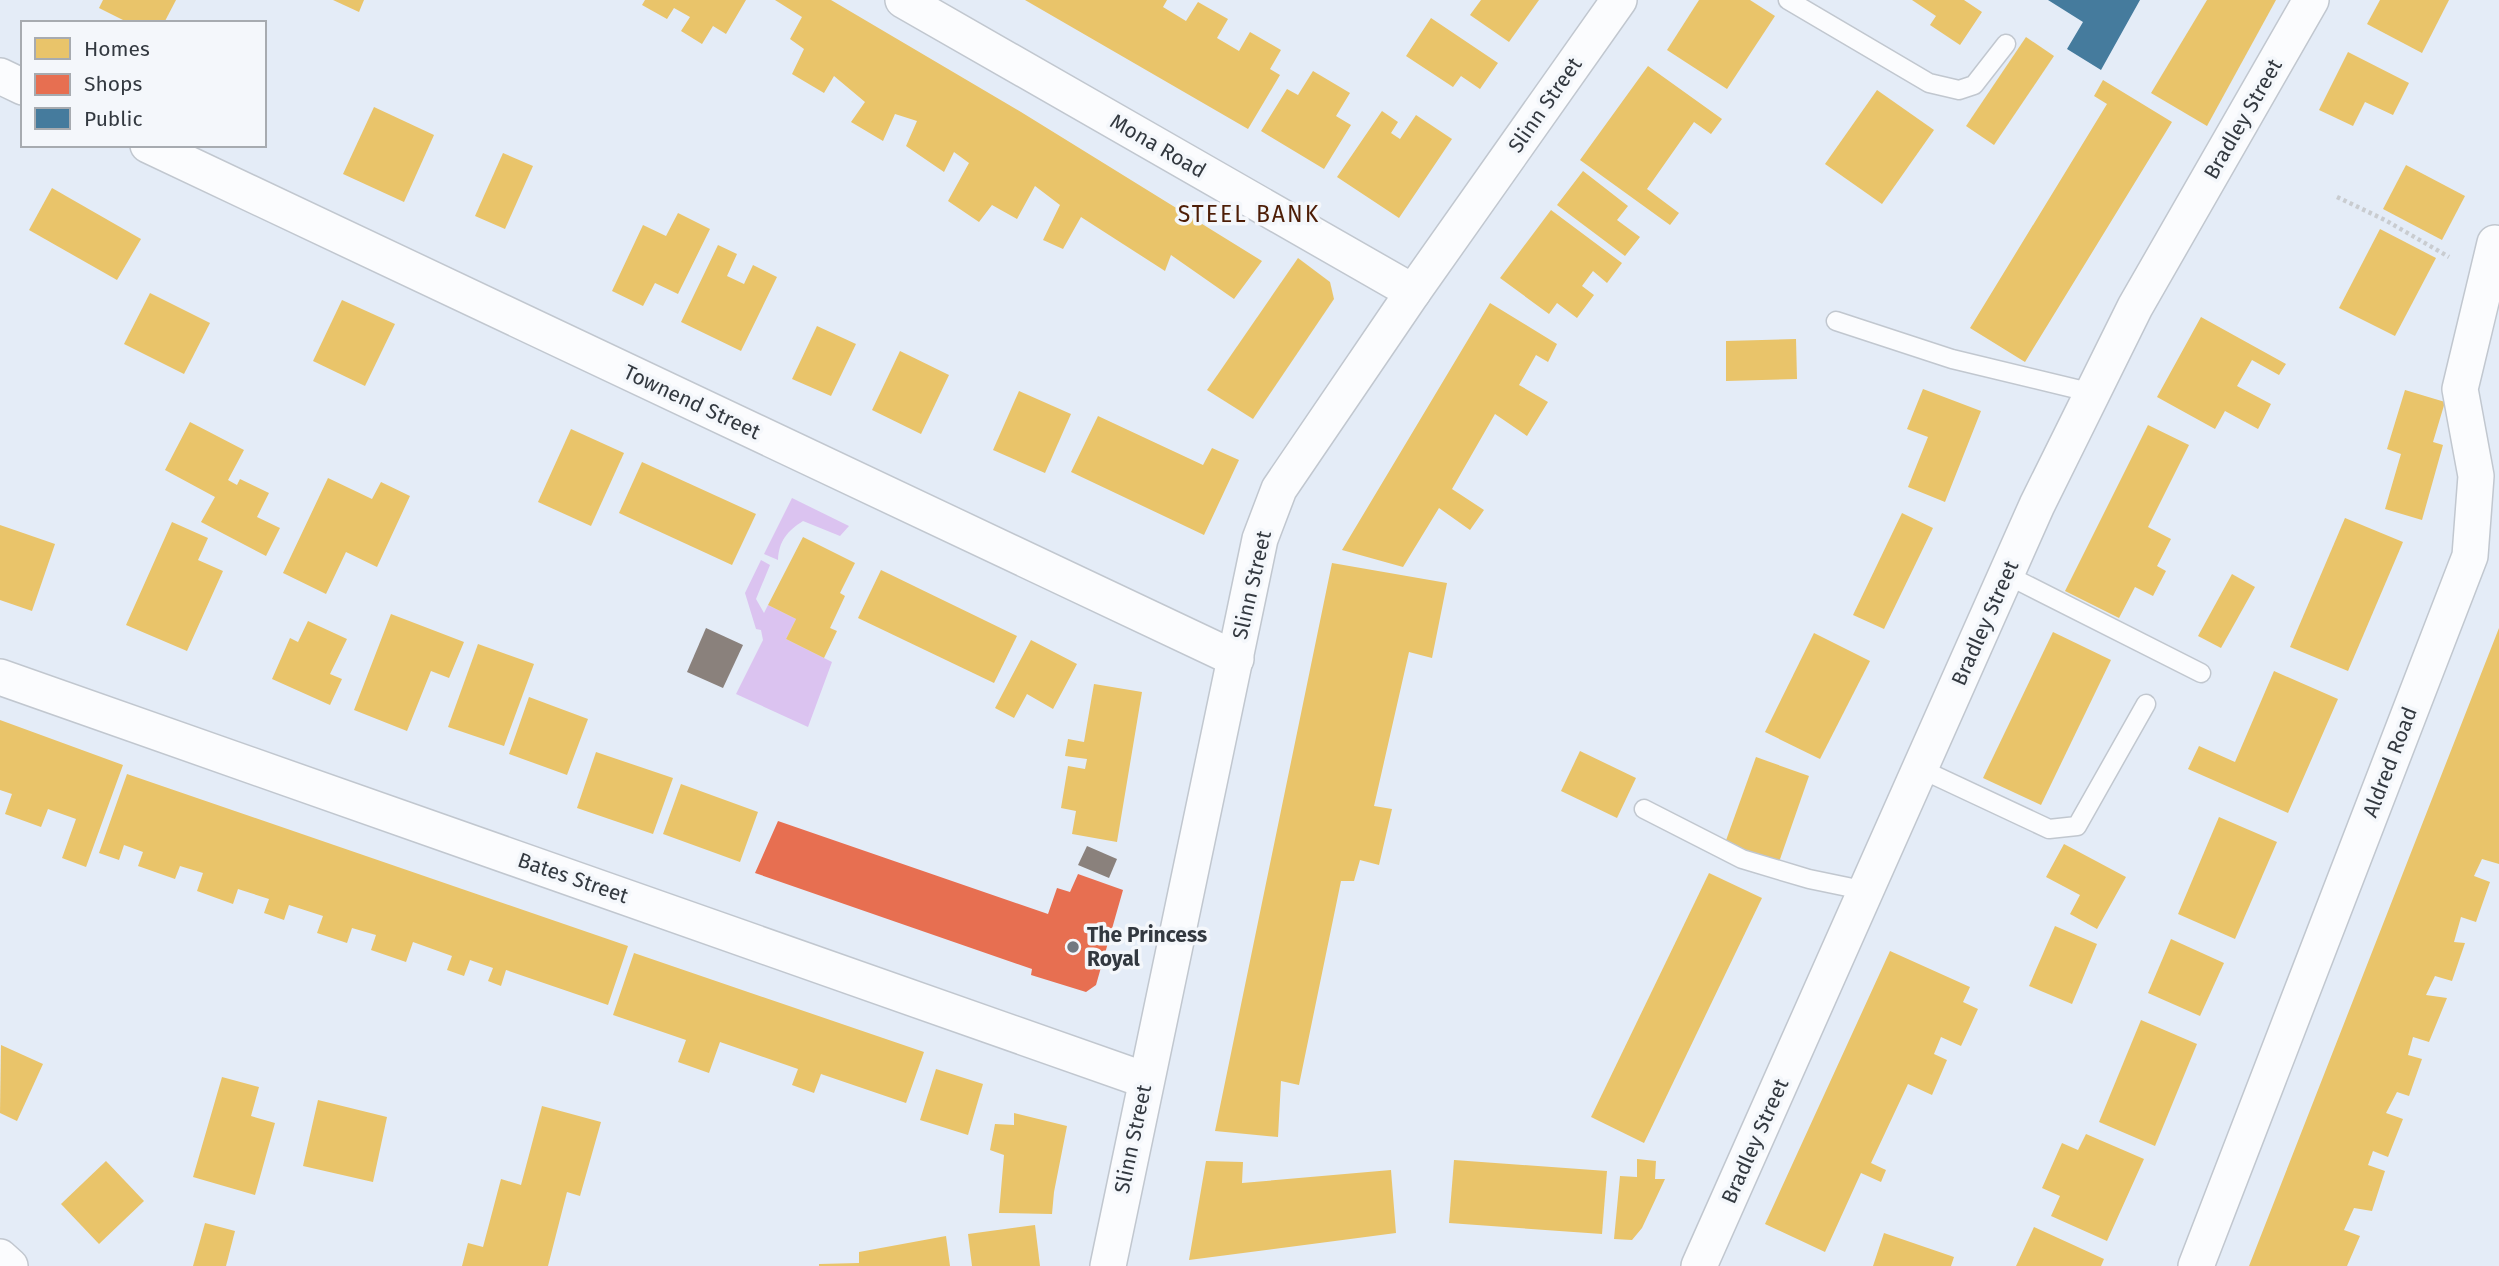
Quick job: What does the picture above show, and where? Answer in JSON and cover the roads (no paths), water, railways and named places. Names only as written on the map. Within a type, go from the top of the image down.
[{"type":"street","name":"Mona Road","points":[[903,0],[1413,292]]},
{"type":"street","name":"Slinn Street","points":[[1108,1266],[1259,539],[1279,489],[1413,292],[1619,0]]},
{"type":"street","name":"Bradley Street","points":[[1699,1266],[2038,505],[2135,307],[2311,0]]},
{"type":"street","points":[[0,76],[21,86]]},
{"type":"street","name":"Townend Street","points":[[152,147],[1236,659]]},
{"type":"street","name":"Aldred Road","points":[[2196,1266],[2470,556],[2476,476],[2460,389],[2495,243]]},
{"type":"street","name":"Bates Street","points":[[0,677],[1145,1080]]},
{"type":"street","points":[[0,1257],[10,1266]]},
{"type":"lane","points":[[1788,0],[1929,83],[1959,90],[1974,85],[2006,44]]},
{"type":"lane","points":[[1836,321],[1952,359],[2093,393]]},
{"type":"lane","points":[[2007,575],[2201,673]]},
{"type":"lane","points":[[1921,769],[2049,829],[2077,826],[2146,704]]},
{"type":"lane","points":[[1644,809],[1742,859],[1809,879],[1867,891]]},
{"type":"place","name":"The Princess Royal","points":[[1073,947]]},
{"type":"district","name":"STEEL BANK","points":[[1249,214]]}]
